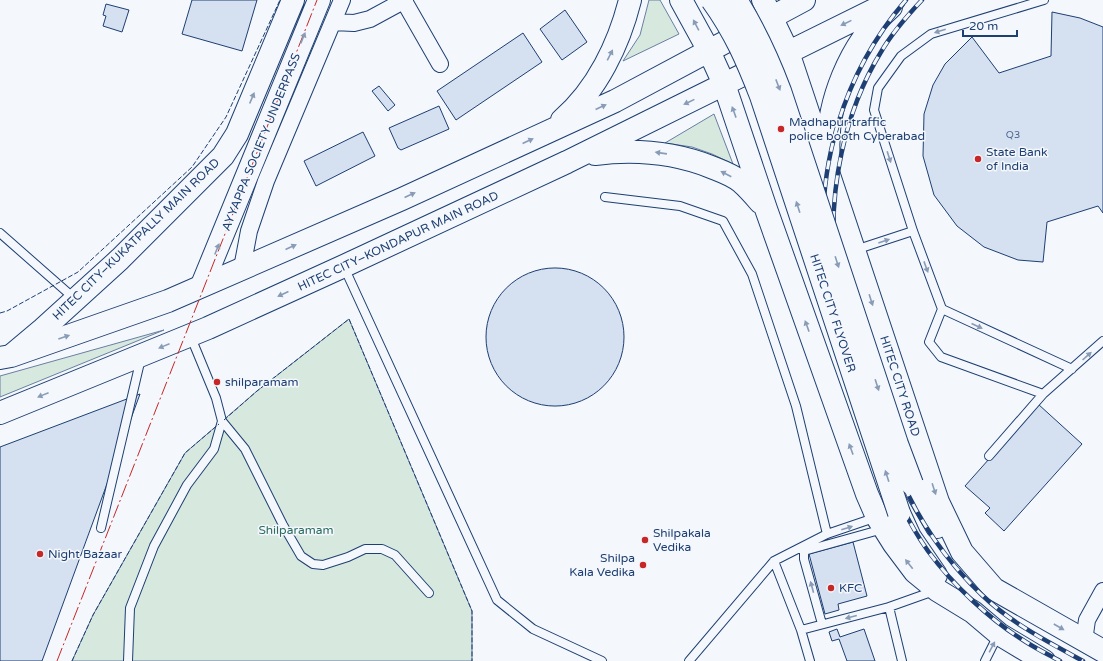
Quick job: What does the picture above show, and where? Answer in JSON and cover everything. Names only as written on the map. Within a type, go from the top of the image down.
[{"type":"main road","name":"HITEC CITY–KUKATPALLY MAIN ROAD","points":[[5,357],[43,329],[120,259],[223,156],[237,134],[293,0]]},
{"type":"main road","name":"AYYAPPA SOCIETY UNDERPASS","points":[[202,285],[319,0]]},
{"type":"main road","points":[[553,129],[572,112],[589,91],[603,68],[616,44],[630,0]]},
{"type":"main road","points":[[681,0],[709,50],[724,84],[784,262],[867,494],[887,520],[894,544],[916,572],[937,590],[974,612],[999,634],[1033,658]]},
{"type":"main road","name":"HITEC CITY FLYOVER","points":[[712,0],[728,22],[746,59],[761,96],[887,520],[910,537],[935,574],[974,612]]},
{"type":"main road","name":"HITEC CITY FLYOVER","points":[[736,0],[766,54],[780,90],[897,444],[912,484],[947,543],[960,560],[994,589]]},
{"type":"main road","points":[[5,357],[168,301],[402,199],[615,100],[709,50],[768,8],[804,0]]},
{"type":"main road","name":"HITEC CITY–KONDAPUR MAIN ROAD","points":[[0,413],[190,335],[344,266],[568,162],[894,0]]},
{"type":"main road","points":[[832,183],[828,150],[832,113],[841,77],[854,52],[870,29],[899,0]]},
{"type":"main road","name":"HITEC CITY ROAD","points":[[768,8],[788,52],[938,502],[962,552],[994,589],[1094,646]]},
{"type":"main road","points":[[568,162],[590,154],[618,151],[645,151],[672,155],[699,162],[720,170],[740,181],[766,209]]},
{"type":"main road","points":[[784,262],[793,250],[809,234],[817,231],[824,230],[851,242]]},
{"type":"street","points":[[242,268],[249,231],[266,181],[342,0]]},
{"type":"street","points":[[333,22],[354,23],[370,19],[404,1],[440,64]]},
{"type":"street","points":[[1094,646],[1087,620],[1103,591]]},
{"type":"lane","points":[[1043,394],[941,357],[929,342],[942,309],[913,231],[874,110],[878,88],[901,56],[931,34],[1044,0]]},
{"type":"lane","points":[[605,197],[680,206],[723,220],[752,274],[796,406],[827,534]]},
{"type":"lane","points":[[851,242],[913,231]]},
{"type":"lane","points":[[0,233],[75,299]]},
{"type":"lane","points":[[344,266],[497,600],[533,629],[602,661]]},
{"type":"lane","points":[[942,309],[1072,369]]},
{"type":"lane","points":[[190,335],[216,398],[222,421],[245,449],[283,525],[301,556],[313,564],[323,565],[348,557],[365,549],[382,549],[395,554],[429,593]]},
{"type":"lane","points":[[989,456],[1043,394],[1103,341]]},
{"type":"lane","points":[[101,528],[142,355]]},
{"type":"lane","points":[[128,661],[130,608],[154,546],[187,485],[214,449],[222,421]]},
{"type":"lane","points":[[689,661],[774,561],[827,534],[887,520]]},
{"type":"lane","points":[[822,624],[804,559],[804,551],[887,520]]},
{"type":"lane","points":[[774,561],[801,630],[810,661]]},
{"type":"lane","points":[[801,630],[889,607],[937,590]]},
{"type":"lane","points":[[889,607],[902,661]]},
{"type":"lane","points":[[985,661],[999,634]]},
{"type":"green space","points":[[649,0],[660,0],[679,34],[623,61],[640,35]]},
{"type":"green space","points":[[714,114],[733,164],[692,147],[665,143]]},
{"type":"green space","name":"Shilparamam","points":[[349,319],[472,611],[472,661],[72,661],[93,615],[185,453],[257,391]]},
{"type":"green space","points":[[164,330],[0,397],[0,376]]},
{"type":"building","points":[[192,0],[257,0],[242,51],[182,34]]},
{"type":"building","points":[[106,4],[129,10],[122,32],[103,26],[106,16],[103,15]]},
{"type":"building","points":[[565,10],[587,42],[562,60],[540,29]]},
{"type":"building","points":[[1052,12],[1080,18],[1103,27],[1103,213],[1098,206],[1047,222],[1043,262],[1018,260],[984,247],[957,226],[934,195],[923,156],[924,114],[933,85],[945,64],[972,37],[999,73],[1051,56]]},
{"type":"building","points":[[523,33],[542,62],[456,120],[437,91]]},
{"type":"building","points":[[379,86],[395,105],[388,111],[372,91]]},
{"type":"building","points":[[439,106],[449,129],[401,150],[398,148],[389,128]]},
{"type":"building","points":[[363,132],[375,156],[316,186],[304,161]]},
{"type":"building","points":[[562,268],[588,276],[604,288],[613,299],[619,311],[623,324],[623,350],[619,363],[613,375],[604,386],[593,395],[581,401],[562,406],[548,406],[529,401],[517,395],[506,386],[497,375],[487,350],[486,330],[491,311],[497,299],[506,288],[517,279],[542,269]]},
{"type":"building","name":"Night Bazaar","points":[[140,394],[42,661],[0,661],[0,447]]},
{"type":"building","points":[[1038,404],[1082,444],[1004,531],[985,513],[990,508],[965,486]]},
{"type":"building","points":[[853,542],[867,596],[838,604],[839,610],[825,614],[809,554]]},
{"type":"building","points":[[837,629],[840,637],[864,629],[875,661],[847,661],[839,639],[832,641],[829,632]]},
{"type":"railway","points":[[906,0],[884,28],[865,59],[850,90],[838,123],[830,158],[825,193],[823,228],[826,271],[833,304],[848,360],[889,479],[917,534],[938,564],[986,613],[1012,633],[1060,661]]},
{"type":"railway","points":[[922,0],[900,25],[881,52],[868,75],[848,126],[837,181],[833,235],[837,279],[845,314],[895,465],[906,491],[934,539],[969,582],[993,605],[1017,623],[1083,661]]},
{"type":"fence","points":[[0,313],[7,311],[78,272],[192,167],[226,117],[280,0]]},
{"type":"fence","points":[[224,420],[257,391],[349,319],[472,611],[472,661]]},
{"type":"fence","points":[[72,661],[93,615],[185,453],[219,424]]},
{"type":"power","points":[[57,661],[317,0]]},
{"type":"place","name":"Madhapur traffic police booth Cyberabad","points":[[781,129]]},
{"type":"place","name":"State Bank of India","points":[[978,159]]},
{"type":"place","name":"shilparamam","points":[[217,382]]},
{"type":"place","name":"Shilpakala Vedika","points":[[645,540]]},
{"type":"place","name":"Night Bazaar","points":[[40,554]]},
{"type":"place","name":"Shilpa Kala Vedika","points":[[643,565]]},
{"type":"place","name":"KFC","points":[[831,588]]}]
